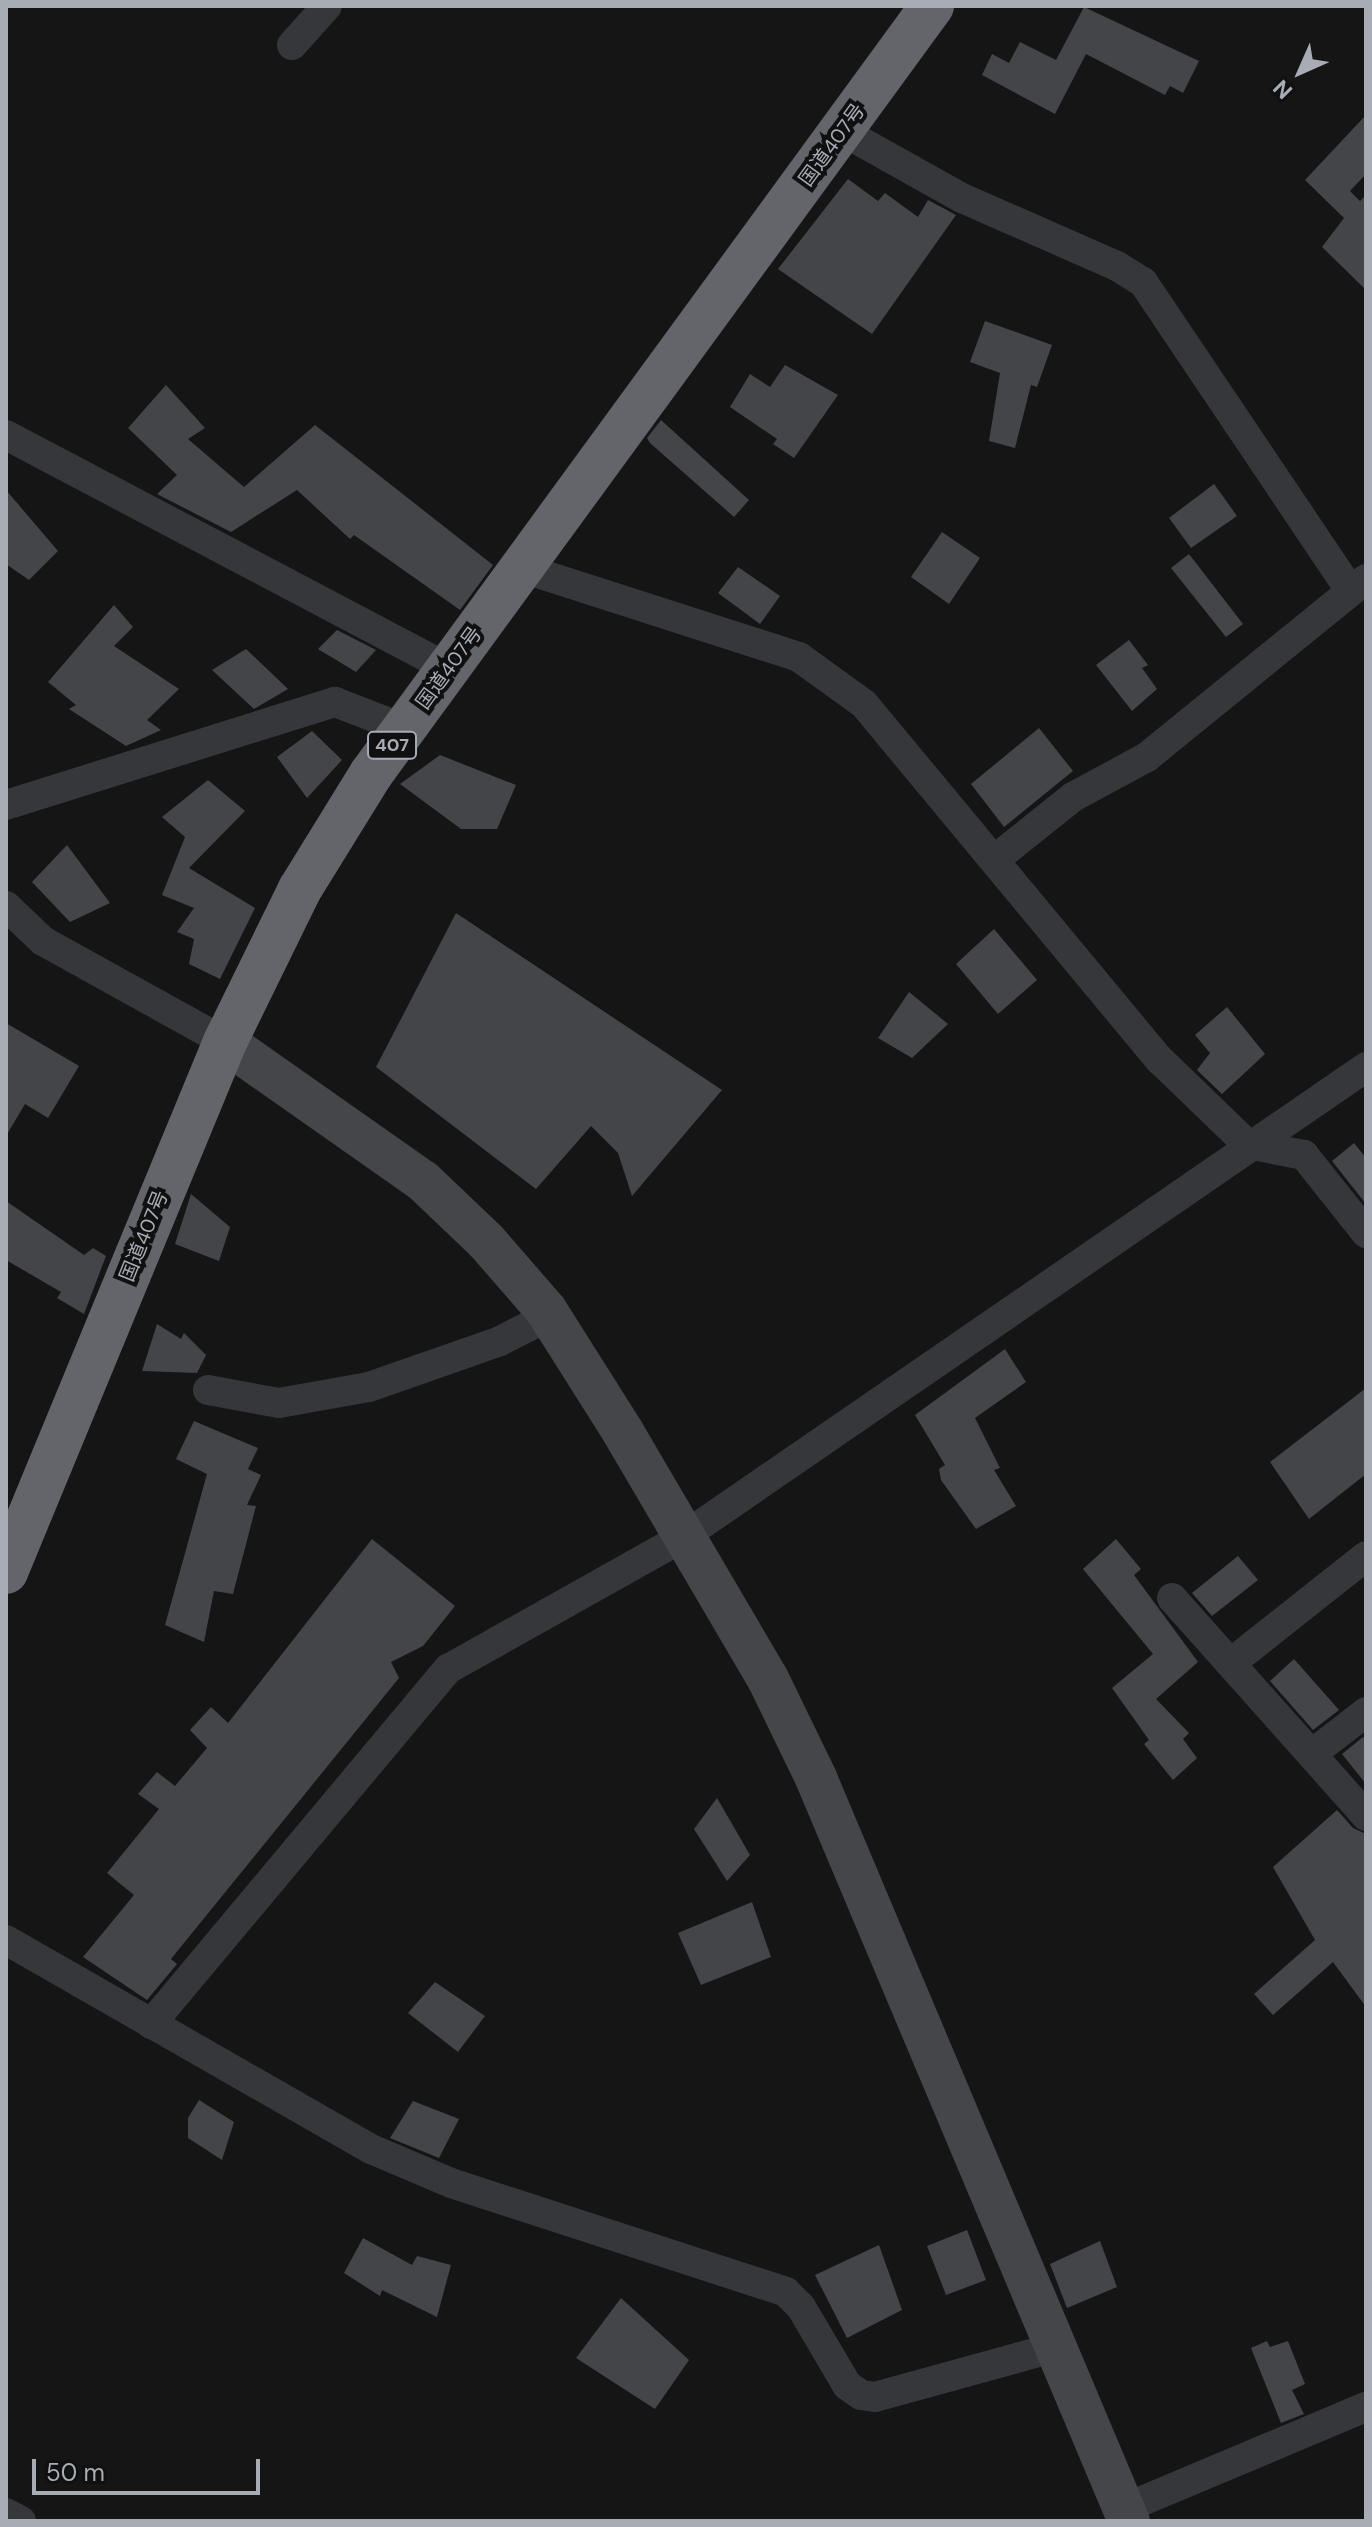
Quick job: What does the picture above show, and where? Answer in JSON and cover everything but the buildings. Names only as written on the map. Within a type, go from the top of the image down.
[{"type":"highway","name":"国道407号","points":[[6,1572],[225,1042],[300,889],[448,668],[932,6]]},
{"type":"street","points":[[292,45],[327,6]]},
{"type":"street","points":[[842,131],[962,198],[1117,266],[1143,282],[1359,585],[1147,757],[1073,797],[994,860]]},
{"type":"street","points":[[6,435],[448,668]]},
{"type":"street","points":[[522,568],[799,657],[864,704],[1160,1060],[1247,1144],[1304,1155],[1366,1233]]},
{"type":"street","points":[[6,805],[335,702],[405,729]]},
{"type":"street","points":[[6,906],[43,941],[225,1042],[423,1181],[486,1241],[549,1316],[768,1679],[816,1778],[1053,2348],[1126,2515],[1366,2407]]},
{"type":"street","points":[[151,2024],[448,1669],[683,1537],[1247,1144],[1366,1067]]},
{"type":"street","points":[[208,1390],[279,1403],[369,1387],[500,1341],[549,1316]]},
{"type":"street","points":[[1231,1663],[1366,1556]]},
{"type":"street","points":[[1172,1598],[1366,1816]]},
{"type":"street","points":[[1313,1753],[1366,1712]]},
{"type":"street","points":[[6,1940],[371,2149],[425,2172],[786,2292],[801,2307],[847,2385],[861,2395],[875,2397],[1053,2348]]},
{"type":"street","points":[[6,2513],[21,2521]]}]
